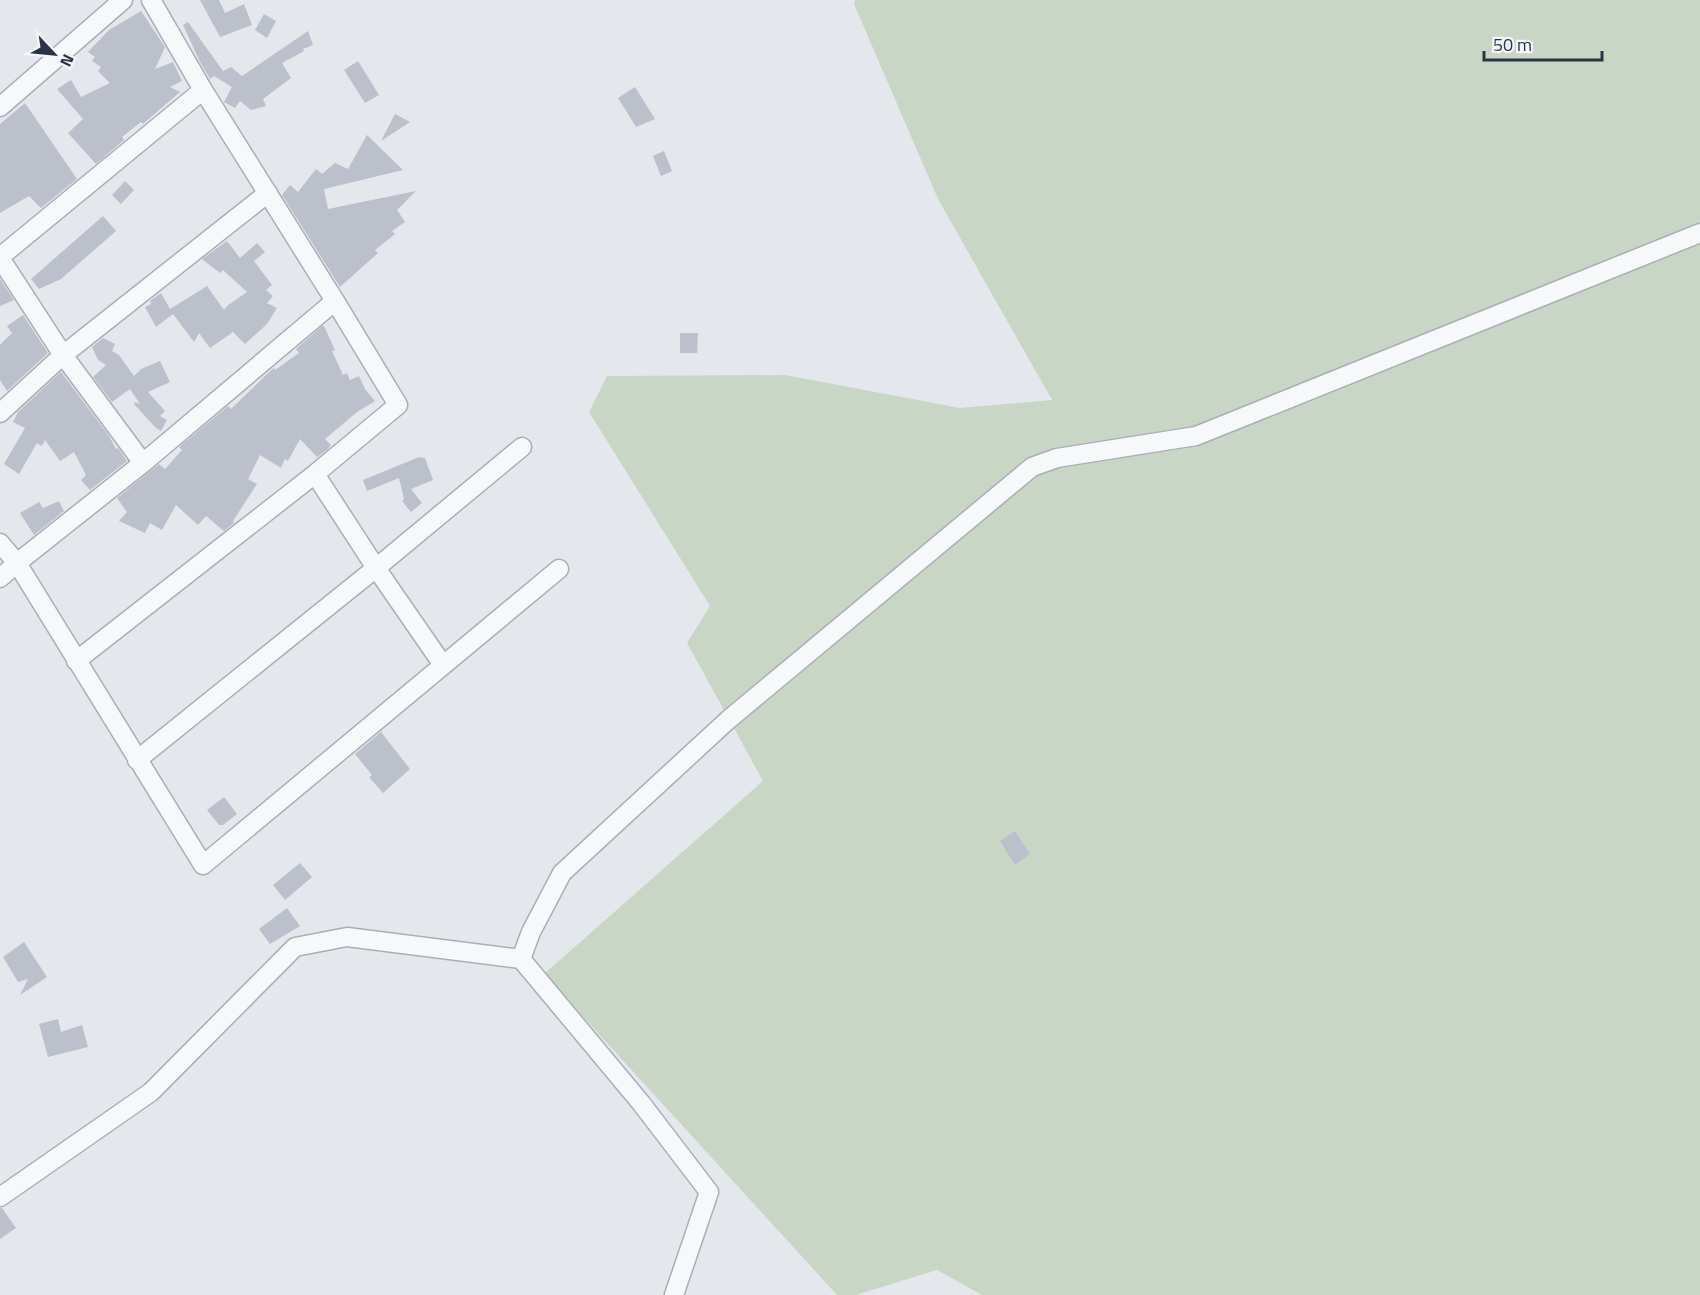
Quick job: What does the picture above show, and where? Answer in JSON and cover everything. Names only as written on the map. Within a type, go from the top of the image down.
[{"type":"street","points":[[0,107],[123,0]]},
{"type":"street","points":[[76,661],[315,474],[398,405],[203,90],[151,0]]},
{"type":"street","points":[[143,463],[63,355],[0,257],[203,90]]},
{"type":"street","points":[[0,413],[63,355],[268,193]]},
{"type":"street","points":[[521,959],[546,901],[562,873],[728,720],[1032,467],[1057,458],[1196,436],[1700,233]]},
{"type":"street","points":[[0,578],[143,463],[334,301]]},
{"type":"street","points":[[137,760],[522,447]]},
{"type":"street","points":[[315,474],[443,665]]},
{"type":"street","points":[[0,543],[16,563],[203,865],[560,569]]},
{"type":"street","points":[[0,1197],[152,1092],[295,947],[347,937],[521,959],[641,1104],[709,1192],[674,1295]]},
{"type":"green space","points":[[855,0],[1700,0],[1700,1295],[982,1295],[937,1270],[856,1295],[837,1295],[544,974],[763,781],[687,643],[710,606],[589,412],[607,376],[785,375],[960,408],[1052,400],[938,199],[854,4]]},
{"type":"building","points":[[200,0],[219,0],[225,13],[244,4],[252,25],[220,37]]},
{"type":"building","points":[[141,11],[165,47],[155,69],[173,62],[182,81],[170,87],[180,92],[143,124],[141,122],[122,137],[124,140],[96,164],[68,133],[83,119],[57,89],[71,80],[81,97],[110,83],[98,71],[101,67],[92,61],[95,57],[88,52],[109,30]]},
{"type":"building","points":[[264,14],[276,21],[267,38],[255,30]]},
{"type":"building","points":[[188,22],[223,71],[231,67],[242,76],[308,31],[313,45],[282,63],[291,78],[263,99],[266,106],[251,110],[240,101],[235,108],[224,102],[232,87],[214,76],[210,79],[200,62],[183,25]]},
{"type":"building","points":[[358,61],[379,95],[365,103],[344,70]]},
{"type":"building","points":[[635,87],[655,119],[636,127],[618,98]]},
{"type":"building","points":[[25,103],[77,179],[41,208],[29,196],[0,213],[0,124]]},
{"type":"building","points":[[395,114],[410,122],[381,141]]},
{"type":"building","points":[[367,135],[403,170],[324,189],[328,209],[416,191],[397,210],[405,222],[392,231],[395,234],[375,250],[378,253],[340,287],[282,195],[290,185],[298,192],[316,169],[322,174],[335,163],[348,169]]},
{"type":"building","points":[[664,151],[672,171],[661,176],[653,156]]},
{"type":"building","points":[[125,181],[134,190],[121,204],[112,195]]},
{"type":"building","points":[[103,216],[116,231],[61,279],[39,289],[31,279]]},
{"type":"building","points":[[227,241],[240,258],[257,243],[265,252],[254,261],[272,285],[266,290],[273,296],[267,303],[277,308],[267,324],[245,344],[233,332],[210,348],[199,333],[194,342],[173,314],[156,327],[145,307],[161,293],[170,309],[207,286],[224,310],[247,292],[223,270],[220,273],[202,259]]},
{"type":"building","points":[[0,279],[14,300],[0,306]]},
{"type":"building","points":[[23,315],[48,353],[7,391],[0,380],[0,345],[12,333],[7,326]]},
{"type":"building","points":[[322,326],[335,350],[332,351],[343,375],[347,373],[350,380],[359,376],[365,389],[375,401],[357,412],[325,439],[331,445],[327,450],[317,457],[300,439],[288,461],[285,459],[281,468],[260,455],[248,479],[257,484],[233,521],[234,523],[224,531],[206,516],[198,525],[176,505],[162,530],[150,523],[145,533],[119,521],[127,512],[117,498],[159,464],[165,469],[182,450],[179,447],[228,406],[231,409],[274,368],[275,370],[299,353],[296,349]]},
{"type":"building","points":[[680,333],[698,333],[697,353],[680,353]]},
{"type":"building","points":[[103,338],[115,344],[112,351],[119,355],[134,376],[141,369],[160,361],[170,382],[148,392],[165,411],[160,416],[167,420],[161,431],[134,404],[135,402],[140,404],[130,389],[112,402],[93,377],[106,365],[98,360],[92,347]]},
{"type":"building","points":[[61,372],[127,461],[90,490],[81,480],[86,475],[74,452],[60,461],[45,440],[42,446],[37,443],[19,474],[4,464],[25,428],[13,422],[18,412]]},
{"type":"building","points":[[419,457],[425,458],[433,480],[411,489],[422,503],[411,512],[402,501],[404,499],[399,478],[367,491],[363,480]]},
{"type":"building","points":[[59,501],[64,511],[34,535],[20,513],[39,502],[43,508]]},
{"type":"building","points":[[381,732],[410,769],[383,793],[369,777],[372,775],[355,754]]},
{"type":"building","points":[[224,797],[237,814],[223,825],[219,825],[207,810]]},
{"type":"building","points":[[1015,831],[1030,854],[1015,865],[1000,841]]},
{"type":"building","points":[[300,863],[312,877],[285,900],[273,885]]},
{"type":"building","points":[[287,908],[300,926],[270,944],[259,929]]},
{"type":"building","points":[[24,942],[47,977],[20,995],[28,979],[18,982],[3,957]]},
{"type":"building","points":[[58,1019],[61,1032],[82,1025],[88,1047],[48,1057],[39,1024]]},
{"type":"building","points":[[0,1208],[16,1228],[0,1239]]}]
